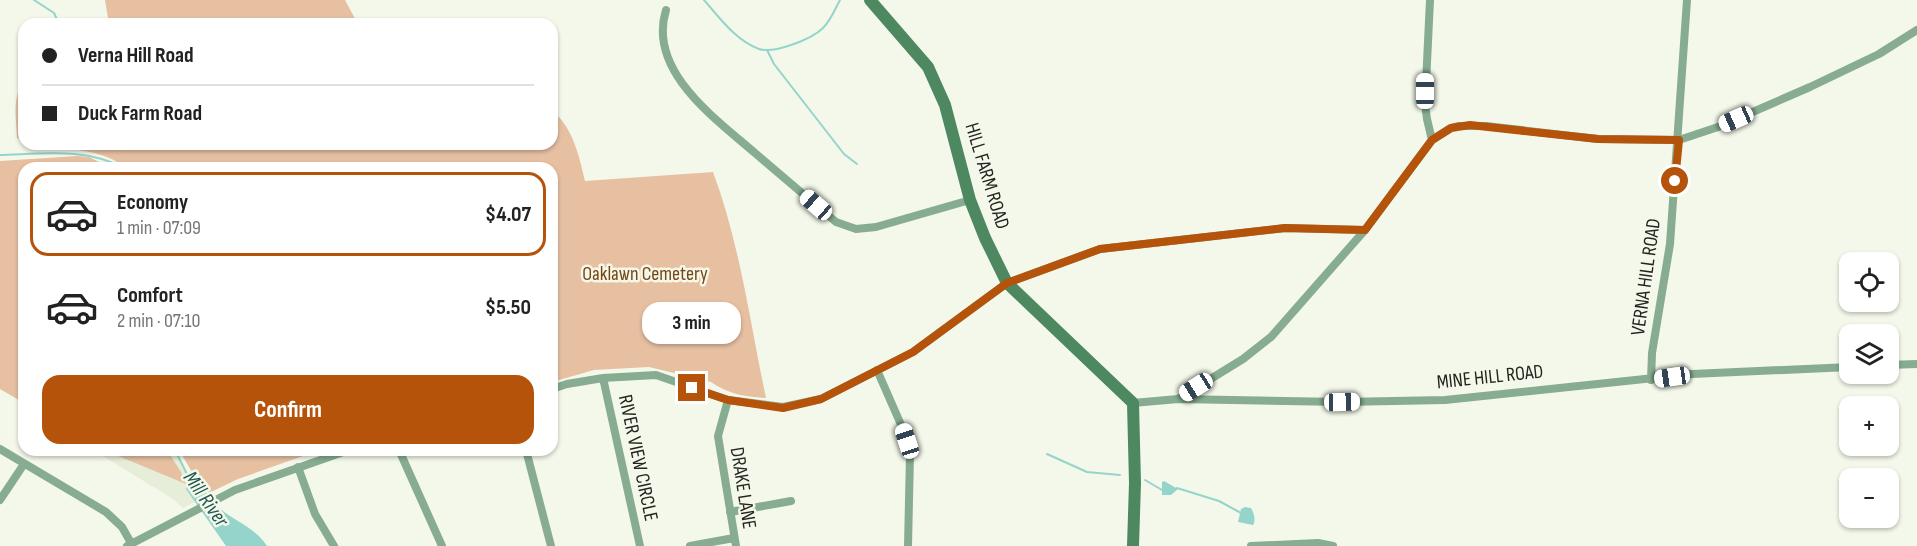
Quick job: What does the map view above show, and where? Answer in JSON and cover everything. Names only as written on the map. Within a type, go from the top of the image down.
[{"type":"main road","name":"HILL FARM ROAD","points":[[870,0],[927,67],[945,105],[970,200],[1007,283],[1133,403]]},
{"type":"main road","points":[[1132,546],[1135,483],[1133,403]]},
{"type":"street","points":[[1430,0],[1425,104],[1426,119],[1432,140]]},
{"type":"street","name":"VERNA HILL ROAD","points":[[1651,380],[1652,353],[1670,244],[1687,0]]},
{"type":"street","points":[[666,10],[662,22],[667,56],[694,100],[836,222],[856,229],[876,227],[970,200]]},
{"type":"street","points":[[1178,399],[1243,359],[1270,337],[1365,230],[1432,140],[1451,128],[1470,125],[1598,139],[1679,140],[1718,127],[1810,87],[1880,54],[1917,30]]},
{"type":"street","points":[[558,387],[603,378],[656,375],[728,400],[783,408],[821,399],[913,352],[1007,283],[1100,249],[1285,228],[1365,230]]},
{"type":"street","points":[[1899,365],[1917,364]]},
{"type":"street","name":"MINE HILL ROAD","points":[[1133,403],[1178,399],[1342,402],[1445,400],[1608,381],[1651,380],[1692,374],[1839,367]]},
{"type":"street","points":[[877,370],[902,427],[910,454],[908,546]]},
{"type":"street","name":"RIVER VIEW CIRCLE","points":[[603,378],[640,546]]},
{"type":"street","name":"DRAKE LANE","points":[[728,400],[718,436],[735,542]]},
{"type":"street","points":[[0,449],[106,512],[122,528],[129,545],[190,512],[252,483],[331,456]]},
{"type":"street","points":[[402,456],[442,546]]},
{"type":"street","points":[[528,456],[551,546]]},
{"type":"street","points":[[0,500],[24,464]]},
{"type":"street","points":[[298,467],[315,514],[333,546]]},
{"type":"street","points":[[730,512],[791,501]]},
{"type":"street","points":[[690,546],[735,542]]},
{"type":"street","points":[[1251,546],[1304,543],[1333,546]]},
{"type":"shaded area","points":[[103,456],[177,456],[201,499],[183,508],[173,499]]},
{"type":"green space","points":[[105,0],[345,0],[355,18],[108,18]]},
{"type":"green space","points":[[18,94],[18,138],[17,138],[16,101]]},
{"type":"green space","name":"Oaklawn Cemetery","points":[[558,116],[570,134],[585,181],[713,172],[744,284],[766,398],[737,394],[711,382],[649,367],[594,370],[558,380],[558,162],[117,162],[102,155],[78,150],[558,150]]},
{"type":"green space","points":[[77,156],[89,157],[99,162],[18,162],[18,400],[0,389],[0,161]]},
{"type":"green space","points":[[118,456],[171,456],[186,484]]},
{"type":"green space","points":[[183,456],[303,456],[238,479],[209,493],[196,479]]},
{"type":"water","points":[[189,478],[196,479],[217,506],[250,528],[267,546],[226,546],[186,489]]},
{"type":"water","points":[[1162,482],[1178,489],[1171,495],[1162,495]]},
{"type":"water","points":[[1251,508],[1254,514],[1253,525],[1238,522],[1241,509]]},
{"type":"waterway","points":[[34,0],[54,13],[56,18]]},
{"type":"waterway","points":[[704,0],[735,34],[751,45],[766,50],[792,44],[818,32],[828,22],[840,0]]},
{"type":"waterway","points":[[767,50],[774,64],[844,154],[857,164]]},
{"type":"waterway","name":"Mill River","points":[[0,155],[79,154],[111,162]]},
{"type":"waterway","points":[[1047,454],[1087,472],[1120,475]]},
{"type":"waterway","name":"Mill River","points":[[178,456],[190,480]]},
{"type":"waterway","points":[[1145,480],[1162,490]]},
{"type":"waterway","points":[[1177,488],[1219,501],[1241,513]]},
{"type":"route","points":[[692,388],[728,400],[783,408],[821,399],[913,352],[1007,283],[1100,249],[1285,228],[1365,230],[1432,140],[1443,132],[1458,126],[1486,126],[1598,139],[1679,140],[1675,181]]}]
